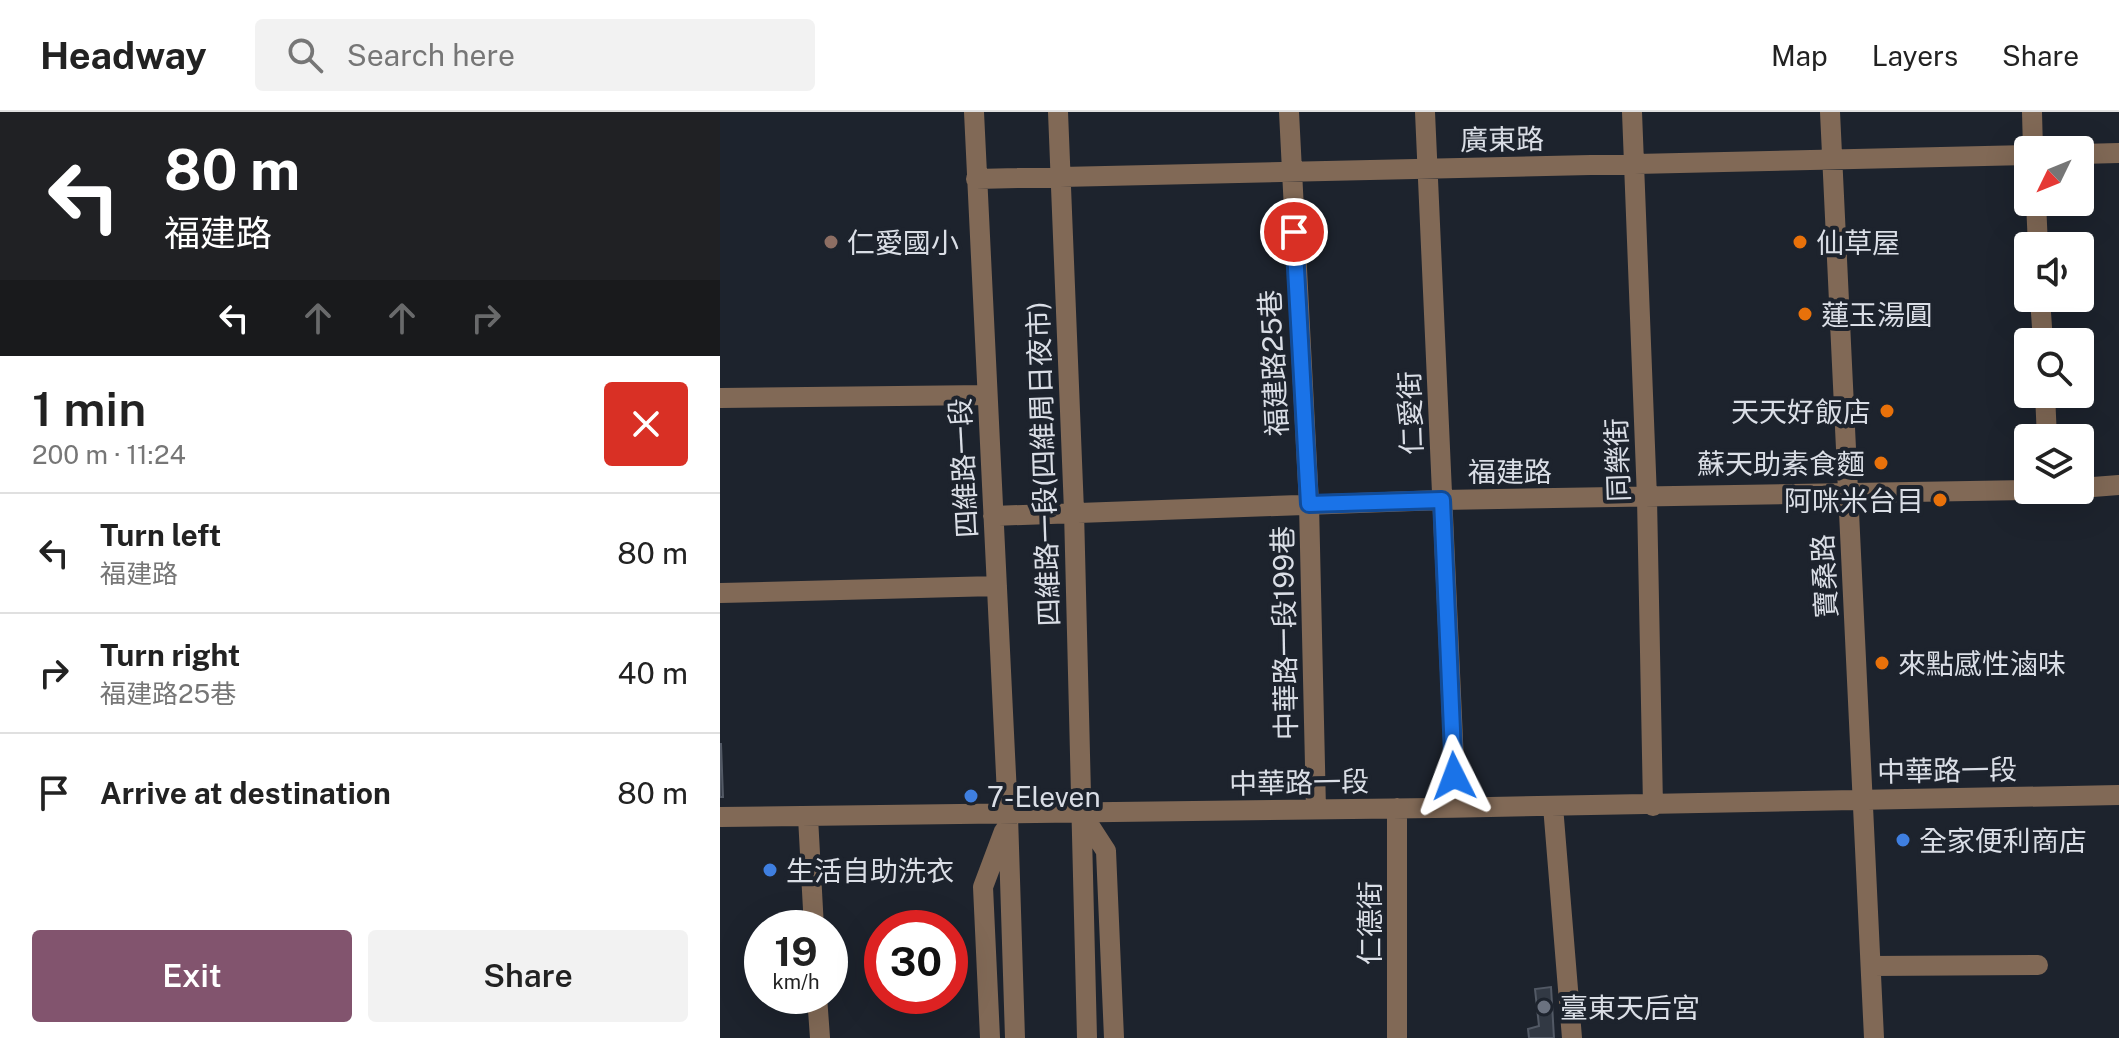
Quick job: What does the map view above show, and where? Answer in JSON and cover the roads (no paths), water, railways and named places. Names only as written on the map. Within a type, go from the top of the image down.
[{"type":"street","name":"四維路一段","points":[[974,112],[1008,818],[1015,1038]]},
{"type":"street","name":"四維路一段(四維周日夜市)","points":[[1058,112],[1082,814]]},
{"type":"street","name":"福建路25巷","points":[[1289,112],[1309,504]]},
{"type":"street","name":"仁愛街","points":[[1425,112],[1456,807]]},
{"type":"street","name":"同樂街","points":[[1632,112],[1647,498],[1653,806]]},
{"type":"street","name":"寶桑路","points":[[1830,112],[1874,1038]]},
{"type":"street","points":[[2032,112],[2033,136]]},
{"type":"street","points":[[2094,154],[2119,153]]},
{"type":"street","name":"廣東路","points":[[976,179],[2014,155]]},
{"type":"street","points":[[720,398],[987,395]]},
{"type":"street","points":[[2094,487],[2119,485]]},
{"type":"street","name":"福建路","points":[[993,516],[1442,500],[2014,490]]},
{"type":"street","name":"中華路一段199巷","points":[[1309,504],[1316,809]]},
{"type":"street","points":[[720,593],[997,586]]},
{"type":"street","name":"中華路一段","points":[[720,817],[1008,818],[1316,809],[1653,806],[2119,795]]},
{"type":"street","points":[[1553,806],[1572,1038]]},
{"type":"street","name":"仁德街","points":[[1397,808],[1397,1038]]},
{"type":"street","points":[[1082,814],[1087,1038]]},
{"type":"street","points":[[1082,814],[1106,851],[1114,1038]]},
{"type":"street","points":[[808,817],[813,910]]},
{"type":"street","name":"四維路一段","points":[[990,1038],[983,887],[1008,818]]},
{"type":"street","points":[[1871,966],[2038,965]]},
{"type":"street","points":[[818,1014],[820,1038]]},
{"type":"place","name":"仁愛國小","points":[[831,242]]},
{"type":"place","name":"仙草屋","points":[[1800,242]]},
{"type":"place","name":"蓮玉湯圓","points":[[1805,314]]},
{"type":"place","name":"天天好飯店","points":[[1887,411]]},
{"type":"place","name":"蘇天助素食麵","points":[[1881,463]]},
{"type":"place","name":"阿咪米台目","points":[[1940,500]]},
{"type":"place","name":"來點感性滷味","points":[[1882,663]]},
{"type":"place","name":"7-Eleven","points":[[971,796]]},
{"type":"place","name":"全家便利商店","points":[[1903,840]]},
{"type":"place","name":"生活自助洗衣","points":[[770,870]]},
{"type":"place","name":"臺東天后宮","points":[[1544,1007]]}]
